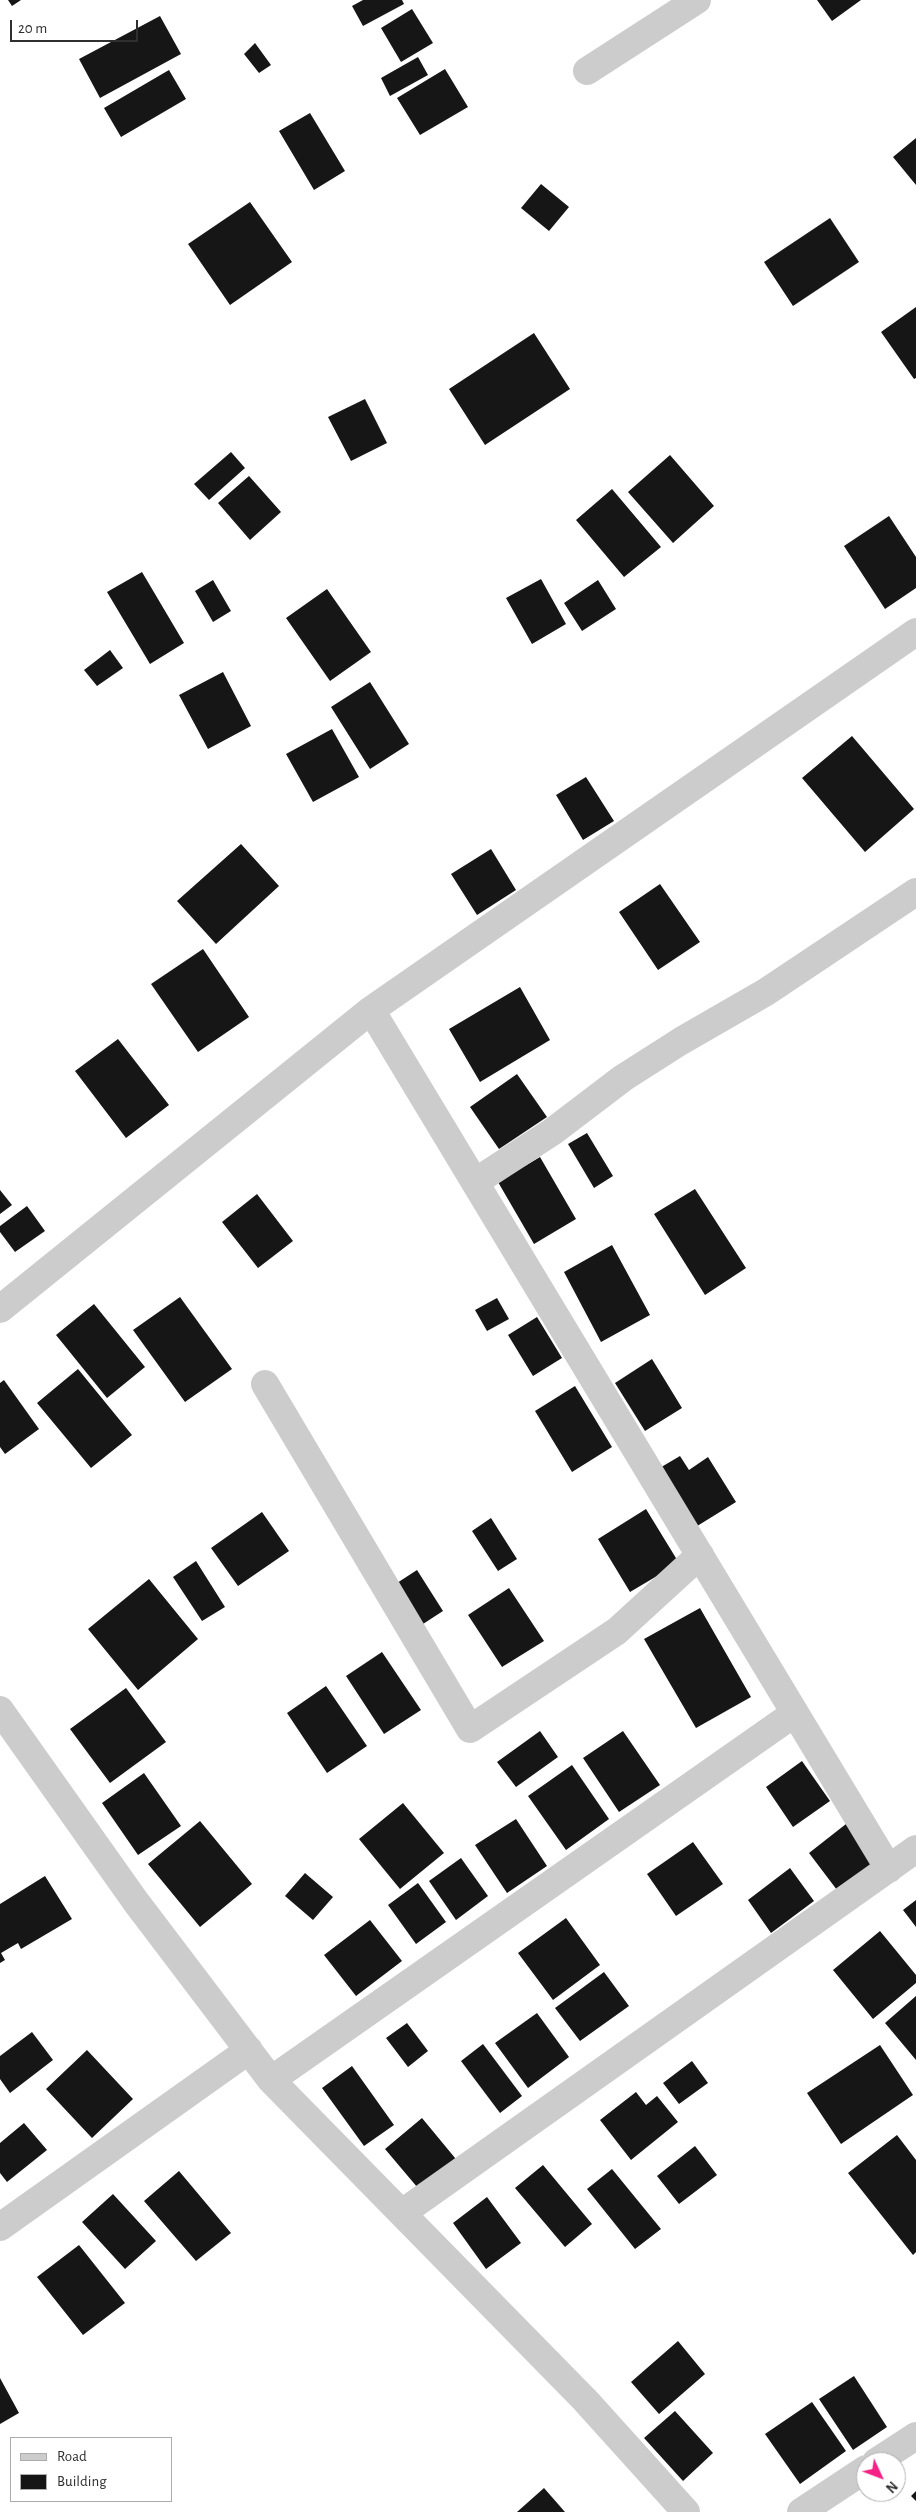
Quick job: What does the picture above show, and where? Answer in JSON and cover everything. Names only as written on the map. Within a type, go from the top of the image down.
[{"type":"street","points":[[587,71],[697,0]]},
{"type":"street","points":[[0,1309],[371,1010],[916,632]]},
{"type":"street","points":[[475,1182],[552,1132],[623,1078],[681,1041],[766,992],[916,892]]},
{"type":"street","points":[[371,1010],[889,1869]]},
{"type":"street","points":[[265,1384],[470,1729],[617,1631],[700,1555]]},
{"type":"street","points":[[0,1710],[136,1902],[271,2080],[585,2400],[686,2512]]},
{"type":"street","points":[[271,2080],[795,1713]]},
{"type":"street","points":[[402,2213],[916,1849]]},
{"type":"street","points":[[0,2228],[249,2050]]},
{"type":"street","points":[[891,2452],[916,2436]]},
{"type":"street","points":[[801,2512],[856,2476]]},
{"type":"building","points":[[8,0],[21,0],[12,6]]},
{"type":"building","points":[[363,0],[402,0],[404,4],[363,26],[352,6]]},
{"type":"building","points":[[817,0],[861,0],[832,21]]},
{"type":"building","points":[[412,9],[433,43],[401,62],[381,28]]},
{"type":"building","points":[[160,16],[181,54],[100,98],[79,59]]},
{"type":"building","points":[[255,43],[271,65],[259,73],[244,54]]},
{"type":"building","points":[[418,57],[428,75],[390,96],[381,78]]},
{"type":"building","points":[[445,69],[468,107],[420,135],[397,98]]},
{"type":"building","points":[[169,70],[186,99],[121,137],[104,108]]},
{"type":"building","points":[[310,113],[345,171],[314,190],[279,131]]},
{"type":"building","points":[[916,138],[916,185],[893,157]]},
{"type":"building","points":[[541,184],[569,207],[549,231],[521,208]]},
{"type":"building","points":[[250,202],[292,262],[230,305],[188,244]]},
{"type":"building","points":[[830,218],[859,262],[793,306],[764,262]]},
{"type":"building","points":[[916,307],[916,378],[914,379],[881,332]]},
{"type":"building","points":[[534,333],[570,389],[485,445],[449,389]]},
{"type":"building","points":[[365,399],[387,443],[351,461],[328,417]]},
{"type":"building","points":[[231,452],[245,468],[209,500],[194,484]]},
{"type":"building","points":[[670,455],[714,506],[673,543],[628,492]]},
{"type":"building","points":[[249,476],[281,512],[250,540],[218,503]]},
{"type":"building","points":[[612,489],[661,547],[624,577],[576,520]]},
{"type":"building","points":[[889,516],[916,557],[916,588],[885,609],[844,546]]},
{"type":"building","points":[[142,572],[184,643],[150,664],[107,592]]},
{"type":"building","points":[[541,579],[566,624],[532,644],[506,598]]},
{"type":"building","points":[[213,580],[231,611],[213,622],[195,591]]},
{"type":"building","points":[[598,580],[616,609],[582,631],[564,603]]},
{"type":"building","points":[[327,589],[371,652],[330,681],[286,618]]},
{"type":"building","points":[[110,650],[123,668],[97,686],[84,670]]},
{"type":"building","points":[[223,672],[251,726],[208,749],[179,695]]},
{"type":"building","points":[[370,682],[409,744],[370,769],[331,707]]},
{"type":"building","points":[[332,729],[359,777],[313,802],[286,754]]},
{"type":"building","points":[[852,736],[914,809],[865,852],[802,778]]},
{"type":"building","points":[[586,777],[614,821],[583,840],[556,795]]},
{"type":"building","points":[[241,844],[279,886],[216,944],[177,901]]},
{"type":"building","points":[[491,849],[516,890],[477,915],[451,874]]},
{"type":"building","points":[[660,884],[700,942],[658,970],[619,912]]},
{"type":"building","points":[[203,949],[249,1017],[198,1052],[151,984]]},
{"type":"building","points":[[520,987],[550,1040],[480,1082],[449,1029]]},
{"type":"building","points":[[118,1039],[169,1105],[126,1138],[75,1071]]},
{"type":"building","points":[[517,1074],[547,1117],[499,1149],[470,1107]]},
{"type":"building","points":[[587,1133],[613,1176],[594,1188],[568,1144]]},
{"type":"building","points":[[540,1157],[576,1219],[534,1244],[498,1182]]},
{"type":"building","points":[[695,1189],[746,1268],[705,1295],[654,1214]]},
{"type":"building","points":[[0,1190],[12,1205],[0,1214]]},
{"type":"building","points":[[257,1194],[293,1241],[258,1268],[222,1222]]},
{"type":"building","points":[[27,1206],[45,1231],[15,1252],[0,1232],[0,1226]]},
{"type":"building","points":[[612,1245],[650,1315],[601,1342],[564,1272]]},
{"type":"building","points":[[180,1297],[232,1369],[185,1402],[133,1330]]},
{"type":"building","points":[[497,1298],[509,1319],[487,1331],[475,1310]]},
{"type":"building","points":[[94,1304],[145,1367],[107,1398],[56,1335]]},
{"type":"building","points":[[537,1317],[562,1358],[533,1376],[508,1335]]},
{"type":"building","points":[[652,1359],[682,1408],[645,1431],[615,1383]]},
{"type":"building","points":[[78,1369],[132,1435],[91,1468],[37,1403]]},
{"type":"building","points":[[4,1380],[39,1429],[5,1454],[0,1447],[0,1383]]},
{"type":"building","points":[[575,1386],[612,1447],[572,1472],[535,1411]]},
{"type":"building","points":[[680,1456],[689,1470],[708,1457],[736,1502],[694,1528],[658,1469]]},
{"type":"building","points":[[646,1509],[679,1563],[630,1592],[598,1539]]},
{"type":"building","points":[[262,1512],[289,1551],[238,1586],[211,1548]]},
{"type":"building","points":[[491,1518],[517,1559],[498,1571],[472,1531]]},
{"type":"building","points":[[196,1561],[225,1607],[202,1621],[173,1577]]},
{"type":"building","points":[[417,1570],[443,1611],[423,1624],[397,1583]]},
{"type":"building","points":[[149,1579],[198,1639],[138,1690],[88,1629]]},
{"type":"building","points":[[509,1588],[544,1641],[502,1667],[468,1615]]},
{"type":"building","points":[[700,1608],[751,1697],[696,1728],[644,1639]]},
{"type":"building","points":[[382,1652],[421,1710],[384,1734],[346,1676]]},
{"type":"building","points":[[326,1686],[367,1746],[327,1773],[287,1713]]},
{"type":"building","points":[[126,1688],[166,1742],[110,1783],[70,1729]]},
{"type":"building","points":[[540,1731],[558,1757],[516,1787],[497,1762]]},
{"type":"building","points":[[623,1731],[660,1785],[619,1812],[583,1758]]},
{"type":"building","points":[[802,1761],[830,1801],[793,1827],[766,1787]]},
{"type":"building","points":[[572,1765],[609,1819],[566,1850],[528,1796]]},
{"type":"building","points":[[144,1773],[181,1826],[138,1855],[102,1803]]},
{"type":"building","points":[[403,1803],[444,1853],[400,1889],[359,1839]]},
{"type":"building","points":[[516,1819],[547,1866],[507,1893],[475,1845]]},
{"type":"building","points":[[200,1821],[252,1884],[200,1927],[148,1864]]},
{"type":"building","points":[[846,1824],[875,1861],[837,1890],[809,1853]]},
{"type":"building","points":[[693,1842],[723,1884],[676,1916],[647,1874]]},
{"type":"building","points":[[461,1858],[488,1896],[456,1920],[429,1881]]},
{"type":"building","points":[[790,1868],[814,1901],[771,1933],[748,1900]]},
{"type":"building","points":[[305,1873],[333,1897],[313,1920],[285,1896]]},
{"type":"building","points":[[45,1876],[72,1919],[21,1949],[18,1943],[1,1953],[5,1960],[0,1963],[0,1904]]},
{"type":"building","points":[[418,1883],[446,1922],[416,1944],[388,1905]]},
{"type":"building","points":[[916,1900],[916,1927],[903,1910]]},
{"type":"building","points":[[566,1918],[600,1965],[553,2000],[518,1953]]},
{"type":"building","points":[[370,1920],[402,1961],[356,1996],[324,1955]]},
{"type":"building","points":[[880,1931],[916,1975],[916,1983],[873,2019],[833,1970]]},
{"type":"building","points":[[604,1972],[629,2006],[580,2041],[555,2008]]},
{"type":"building","points":[[916,1996],[916,2060],[885,2023]]},
{"type":"building","points":[[537,2013],[569,2057],[528,2088],[495,2043]]},
{"type":"building","points":[[407,2023],[428,2051],[408,2067],[386,2038]]},
{"type":"building","points":[[32,2032],[53,2060],[10,2093],[0,2079],[0,2056]]},
{"type":"building","points":[[483,2044],[522,2096],[500,2113],[461,2061]]},
{"type":"building","points":[[880,2045],[913,2095],[841,2144],[807,2093]]},
{"type":"building","points":[[87,2050],[133,2099],[92,2138],[46,2089]]},
{"type":"building","points":[[692,2061],[708,2083],[679,2104],[663,2083]]},
{"type":"building","points":[[352,2066],[394,2125],[364,2146],[322,2088]]},
{"type":"building","points":[[636,2092],[646,2105],[657,2096],[678,2122],[631,2160],[600,2120]]},
{"type":"building","points":[[422,2118],[460,2164],[423,2194],[385,2149]]},
{"type":"building","points":[[24,2123],[47,2150],[7,2182],[0,2173],[0,2143]]},
{"type":"building","points":[[897,2135],[916,2160],[916,2252],[913,2255],[848,2173]]},
{"type":"building","points":[[695,2146],[717,2175],[679,2204],[657,2176]]},
{"type":"building","points":[[543,2165],[592,2224],[565,2247],[515,2188]]},
{"type":"building","points":[[612,2169],[661,2229],[635,2249],[587,2189]]},
{"type":"building","points":[[179,2171],[231,2233],[196,2261],[144,2201]]},
{"type":"building","points":[[113,2194],[156,2241],[125,2269],[82,2222]]},
{"type":"building","points":[[487,2197],[521,2243],[486,2269],[453,2223]]},
{"type":"building","points":[[79,2245],[125,2303],[83,2335],[37,2277]]},
{"type":"building","points":[[678,2341],[705,2374],[659,2414],[631,2382]]},
{"type":"building","points":[[854,2376],[887,2427],[853,2450],[819,2399]]},
{"type":"building","points":[[0,2378],[19,2413],[0,2424]]},
{"type":"building","points":[[812,2402],[846,2451],[800,2484],[765,2434]]},
{"type":"building","points":[[675,2411],[713,2453],[683,2481],[644,2438]]},
{"type":"building","points":[[544,2488],[565,2512],[517,2512]]},
{"type":"building","points":[[916,2491],[916,2501],[911,2496]]}]
